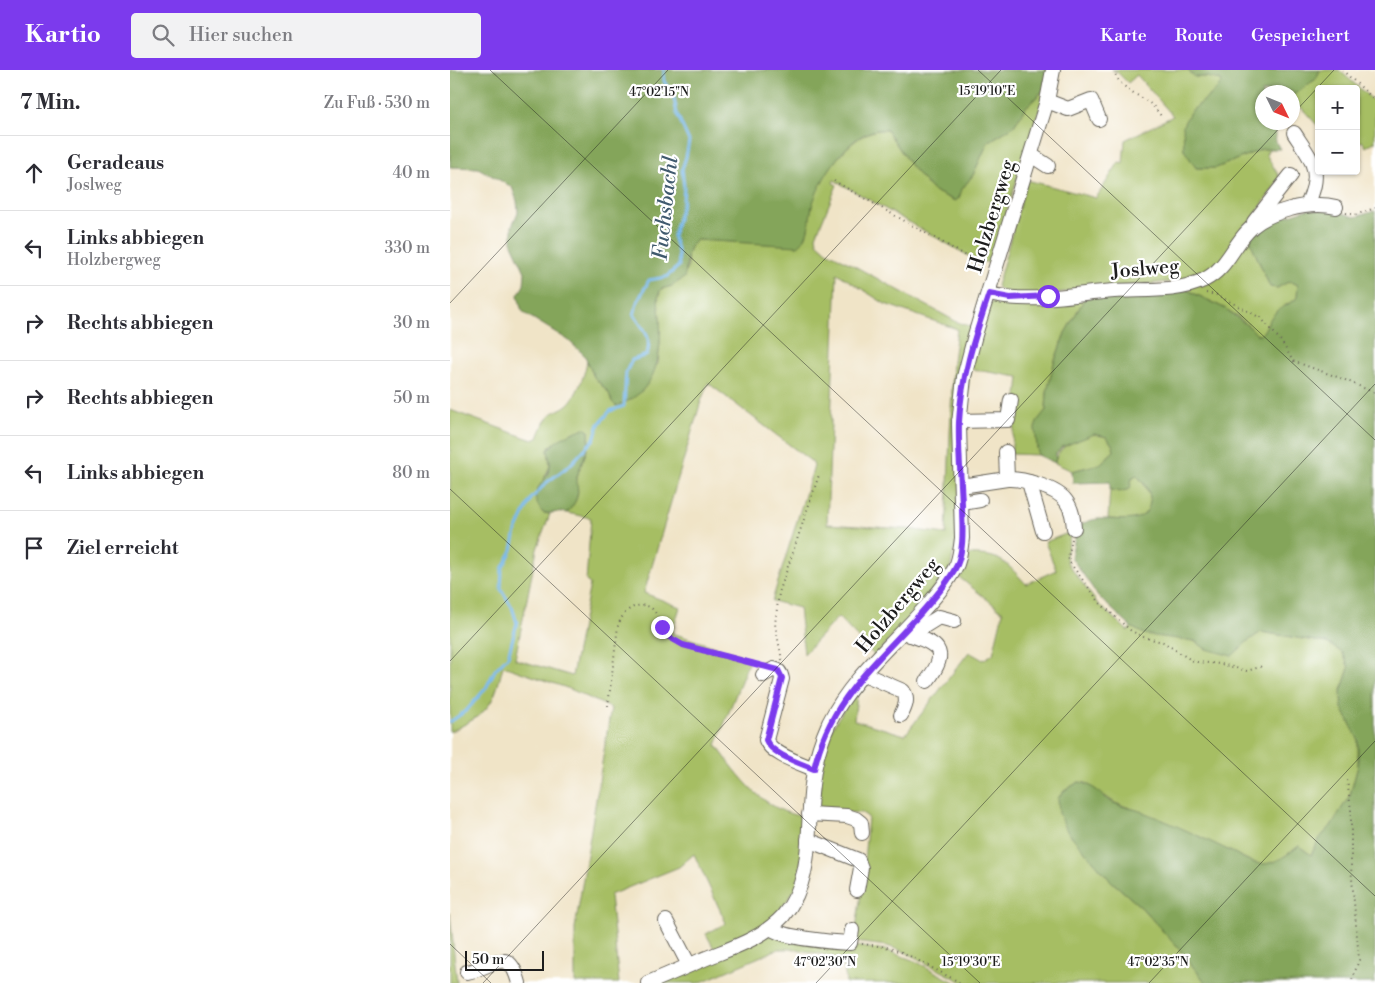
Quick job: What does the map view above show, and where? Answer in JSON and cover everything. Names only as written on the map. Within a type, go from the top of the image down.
[{"type":"street","name":"Holzbergweg","points":[[648,983],[742,944],[771,928],[790,906],[801,885],[806,866],[814,769],[824,734],[833,715],[864,674],[906,634],[957,564],[962,538],[959,420],[964,377],[975,335],[996,272],[1047,101],[1053,70]]},
{"type":"street","points":[[1047,101],[1068,109],[1091,100],[1099,119]]},
{"type":"street","points":[[1294,133],[1315,167],[1315,184],[1307,205]]},
{"type":"street","points":[[1031,155],[1048,166]]},
{"type":"street","points":[[1247,231],[1291,175]]},
{"type":"street","name":"Joslweg","points":[[989,294],[1001,297],[1022,298],[1116,291],[1162,290],[1186,286],[1206,279],[1219,270],[1247,231],[1257,223],[1288,210],[1307,205],[1336,207]]},
{"type":"street","points":[[959,420],[1008,420],[1011,400]]},
{"type":"street","points":[[1006,452],[1007,479]]},
{"type":"street","points":[[961,486],[1014,478],[1029,482],[1053,491],[1063,498],[1072,512],[1074,528]]},
{"type":"street","points":[[1029,482],[1043,531]]},
{"type":"street","points":[[962,503],[980,500]]},
{"type":"street","points":[[906,634],[938,617],[954,620]]},
{"type":"street","points":[[906,634],[932,644],[938,651],[938,665],[927,681]]},
{"type":"street","points":[[773,674],[766,740],[768,745],[778,753],[814,769]]},
{"type":"street","points":[[864,674],[902,691],[906,696],[906,703],[901,715]]},
{"type":"street","points":[[810,814],[852,817],[861,823],[862,833]]},
{"type":"street","points":[[808,840],[858,860],[861,868],[857,890]]},
{"type":"street","points":[[666,920],[689,965]]},
{"type":"street","points":[[771,928],[781,933],[819,940],[851,936]]},
{"type":"street","points":[[467,972],[497,961],[504,961],[514,967],[519,983]]},
{"type":"path","points":[[1114,70],[1121,83],[1132,93],[1151,105],[1162,117]]},
{"type":"path","points":[[1342,70],[1375,100]]},
{"type":"path","points":[[834,181],[996,272]]},
{"type":"path","points":[[1336,207],[1344,213],[1354,215],[1375,208]]},
{"type":"path","points":[[1200,292],[1217,295],[1261,318],[1282,341],[1293,361],[1375,393]]},
{"type":"path","points":[[608,706],[618,626],[626,611],[634,606],[640,605],[655,611],[665,633],[676,642],[773,674],[783,669],[775,624],[777,602],[820,475]]},
{"type":"path","points":[[1074,528],[1068,560],[1100,603],[1130,630],[1143,637],[1164,642],[1197,662],[1221,664],[1247,671],[1264,666]]},
{"type":"path","points":[[1347,780],[1351,809],[1351,867],[1359,960],[1351,983]]},
{"type":"path","points":[[851,936],[904,953],[961,983]]},
{"type":"green space","points":[[450,70],[1050,70],[1047,87],[1025,108],[1014,126],[988,142],[973,175],[962,189],[959,198],[955,201],[932,190],[911,166],[887,130],[875,131],[863,135],[852,143],[832,165],[818,189],[812,206],[806,237],[798,246],[697,240],[688,252],[684,278],[672,286],[661,289],[659,292],[660,344],[658,358],[649,382],[641,392],[630,400],[616,406],[612,402],[609,393],[594,377],[585,356],[568,340],[524,313],[521,308],[518,295],[524,285],[525,272],[512,244],[512,226],[518,212],[517,201],[512,187],[478,168],[450,167]]},
{"type":"green space","points":[[1112,70],[1187,70],[1195,77],[1220,80],[1222,83],[1212,94],[1190,112],[1196,168],[1216,168],[1262,149],[1269,149],[1266,154],[1280,178],[1223,263],[1199,279],[1022,296],[1000,290],[997,286],[1027,180],[1096,198],[1119,162],[1123,163],[1125,140],[1173,116],[1137,75],[1128,83],[1117,72]]},
{"type":"green space","points":[[1187,70],[1320,70],[1316,79],[1300,90],[1300,85],[1255,85],[1255,130],[1275,130],[1276,142],[1280,149],[1262,149],[1216,168],[1196,168],[1184,150],[1183,125],[1190,112],[1222,83],[1220,80],[1207,77],[1195,77]]},
{"type":"green space","points":[[1320,70],[1339,70],[1356,85],[1315,85],[1315,123],[1300,107],[1300,90],[1316,79]]},
{"type":"green space","points":[[1047,87],[990,263],[976,260],[834,180],[833,183],[837,185],[816,236],[817,242],[827,251],[957,322],[974,326],[959,527],[950,569],[875,656],[838,617],[804,654],[799,608],[772,601],[814,466],[812,462],[708,383],[644,593],[680,607],[672,633],[750,658],[716,745],[744,781],[765,800],[791,814],[806,817],[799,884],[769,925],[716,952],[706,934],[726,923],[694,854],[679,867],[610,895],[619,983],[575,983],[575,928],[611,708],[570,689],[503,666],[496,691],[487,708],[473,720],[450,732],[450,410],[533,440],[538,438],[543,424],[548,417],[566,406],[575,395],[585,371],[587,360],[594,377],[609,393],[612,402],[658,364],[660,342],[658,299],[661,289],[672,286],[688,267],[689,248],[697,240],[774,244],[807,232],[817,190],[832,166],[852,143],[863,135],[875,131],[887,130],[911,166],[932,190],[955,201],[959,198],[962,189],[973,175],[988,142],[1014,126],[1025,108]],"holes":[[[837,273],[885,304],[957,329],[953,362],[946,534],[907,529],[827,524]],[[589,431],[589,444],[577,477],[578,491],[573,505],[567,513],[591,518],[586,581],[590,584],[572,676],[515,659],[537,549],[550,514],[543,513],[545,476],[550,466],[548,450],[550,446],[574,432]]]},
{"type":"green space","points":[[1360,89],[1375,102],[1375,143],[1366,147],[1362,141],[1360,142]]},
{"type":"green space","points":[[1308,209],[1335,211],[1355,217],[1375,211],[1375,983],[1206,983],[1179,949],[1142,908],[1110,880],[1067,831],[1059,813],[1058,798],[1065,790],[1079,782],[1085,783],[1120,806],[1140,811],[1164,821],[1255,863],[1267,864],[1282,858],[1299,846],[1311,855],[1320,838],[1331,826],[1350,795],[1358,766],[1358,739],[1342,708],[1341,692],[1349,668],[1343,653],[1327,643],[1261,632],[1232,656],[1206,649],[1195,641],[1144,634],[1131,627],[1098,596],[1071,557],[1077,528],[1095,519],[1122,520],[1144,515],[1150,501],[1148,490],[1136,475],[1132,478],[1130,489],[1119,492],[1110,489],[1110,482],[1073,483],[1072,471],[1100,464],[1114,451],[1107,437],[1094,434],[1062,447],[1056,454],[1055,463],[1038,455],[1035,428],[1038,420],[1046,410],[1047,392],[1054,363],[1065,333],[1085,298],[1187,290],[1226,309],[1256,334],[1260,335],[1273,315],[1297,298],[1298,285],[1290,281],[1277,288],[1270,287],[1251,243],[1251,234],[1269,222]]},
{"type":"green space","points":[[1251,234],[1251,243],[1270,287],[1277,288],[1290,281],[1298,285],[1297,298],[1273,315],[1260,335],[1256,335],[1250,327],[1234,314],[1187,290]]},
{"type":"green space","points":[[1085,298],[1065,333],[1054,363],[1047,392],[1046,410],[1036,439],[1038,455],[1011,454],[1019,377],[970,369],[990,303],[994,301]]},
{"type":"green space","points":[[584,428],[589,431],[589,444],[577,477],[578,491],[576,500],[567,513],[543,513],[538,505],[536,493],[550,466],[548,450],[559,440]]},
{"type":"green space","points":[[1094,434],[1107,437],[1114,451],[1100,464],[1072,471],[1055,463],[1057,456],[1064,447]]},
{"type":"green space","points":[[1136,475],[1147,489],[1151,501],[1149,512],[1136,519],[1108,519],[1110,489],[1119,492],[1131,483],[1132,478]]},
{"type":"green space","points":[[1071,532],[1066,557],[1068,564],[1098,604],[1128,631],[1131,627],[1155,636],[1193,641],[1206,649],[1248,641],[1261,632],[1327,643],[1343,653],[1349,668],[1341,692],[1358,739],[1358,766],[1350,795],[1331,826],[1320,838],[1311,855],[1299,846],[1284,857],[1261,865],[1139,811],[1115,803],[1086,783],[1079,782],[1065,790],[1068,831],[1110,880],[1142,908],[1179,949],[1206,983],[964,983],[905,952],[887,946],[854,942],[861,894],[868,817],[862,813],[813,811],[827,736],[858,687],[854,720],[905,735],[969,652],[983,660],[993,654],[1003,612],[955,574],[963,555],[985,555],[999,559],[1011,568],[1026,584],[1056,570],[1045,542]]},
{"type":"green space","points":[[450,913],[457,983],[450,983]]},
{"type":"green space","points":[[769,935],[886,950],[915,961],[956,983],[846,983],[845,972],[838,958],[796,949],[778,949],[699,983],[656,983]]},
{"type":"waterway","name":"Fuchsbachl","points":[[450,722],[467,710],[486,688],[495,670],[508,656],[517,623],[512,607],[501,589],[502,569],[512,550],[516,531],[531,499],[546,483],[570,465],[594,439],[599,424],[610,411],[624,406],[626,372],[632,360],[647,355],[649,343],[647,334],[634,315],[637,303],[649,280],[666,277],[679,266],[678,252],[673,236],[683,201],[682,169],[689,141],[677,114],[674,98],[664,81],[664,70]]},
{"type":"route","points":[[662,627],[669,637],[683,645],[778,670],[782,678],[781,686],[766,740],[768,745],[778,753],[814,769],[824,734],[839,706],[862,676],[950,578],[957,564],[962,538],[959,458],[961,399],[964,377],[975,335],[989,294],[1010,298],[1048,296]]}]
